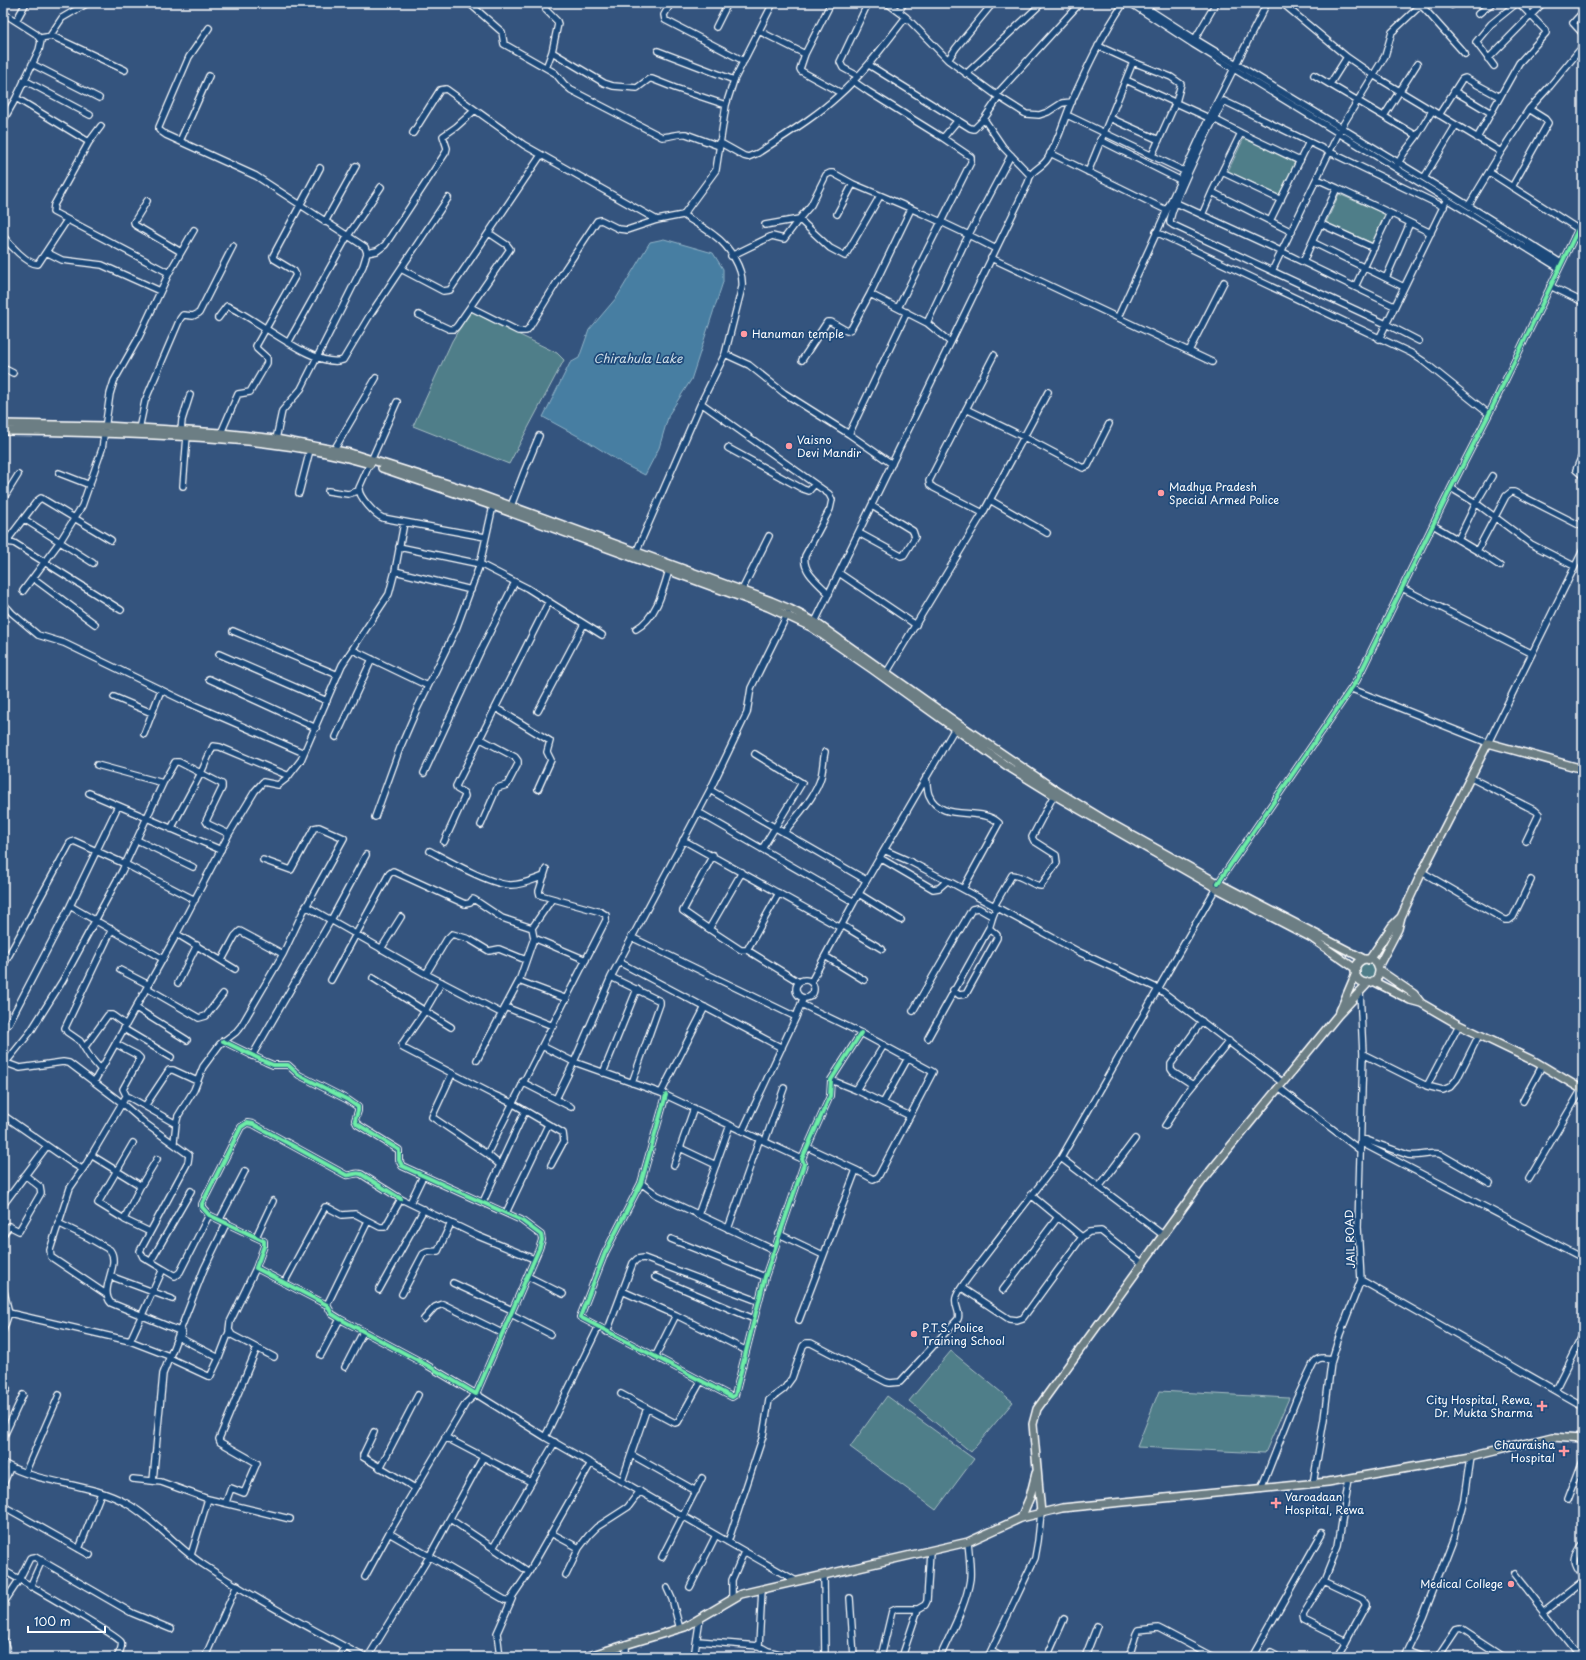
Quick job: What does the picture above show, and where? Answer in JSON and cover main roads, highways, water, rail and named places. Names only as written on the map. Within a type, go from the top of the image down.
[{"type":"main road","points":[[3,424],[105,429],[251,441],[370,461],[493,506],[742,590],[789,612],[815,622],[1057,791],[1103,819],[1217,885],[1367,960],[1376,963],[1378,968],[1378,976],[1360,991],[1338,1015],[1203,1180],[1038,1409],[1033,1424],[1036,1471],[1040,1489],[1041,1513]]},
{"type":"main road","points":[[3,431],[139,429],[221,433],[276,439],[334,450],[460,488],[511,506],[669,570],[768,607],[789,612],[872,669],[1007,766],[1054,795],[1310,937],[1356,971],[1359,979],[1371,982],[1410,1000],[1421,1003],[1459,1025],[1542,1066],[1583,1089]]},
{"type":"main road","points":[[1378,968],[1398,929],[1401,917],[1422,872],[1488,743],[1583,769]]},
{"type":"main road","points":[[1338,1015],[1359,963],[1367,960],[1392,926],[1401,917]]},
{"type":"main road","points":[[1378,968],[1414,994],[1421,1003]]},
{"type":"main road","points":[[585,1657],[680,1629],[741,1594],[968,1542],[1021,1518],[1062,1508],[1313,1484],[1470,1457],[1552,1437],[1583,1439]]},
{"type":"main road","points":[[1021,1518],[1030,1498],[1036,1471]]},
{"type":"water","name":"Chirahula Lake","points":[[664,239],[713,253],[723,269],[723,282],[691,380],[669,414],[659,448],[645,475],[543,417],[570,363],[579,358],[589,330],[617,297],[650,242]]},
{"type":"place","name":"Hanuman temple","points":[[744,334]]},
{"type":"place","name":"Vaisno Devi Mandir","points":[[789,446]]},
{"type":"place","name":"Madhya Pradesh Special Armed Police","points":[[1161,493]]},
{"type":"place","name":"P.T.S. Police Training School","points":[[914,1334]]},
{"type":"place","name":"City Hospital, Rewa, Dr. Mukta Sharma","points":[[1542,1406]]},
{"type":"place","name":"Chauraisha Hospital","points":[[1564,1451]]},
{"type":"place","name":"Varoadaan Hospital, Rewa","points":[[1276,1503]]},
{"type":"place","name":"Medical College","points":[[1511,1584]]}]
